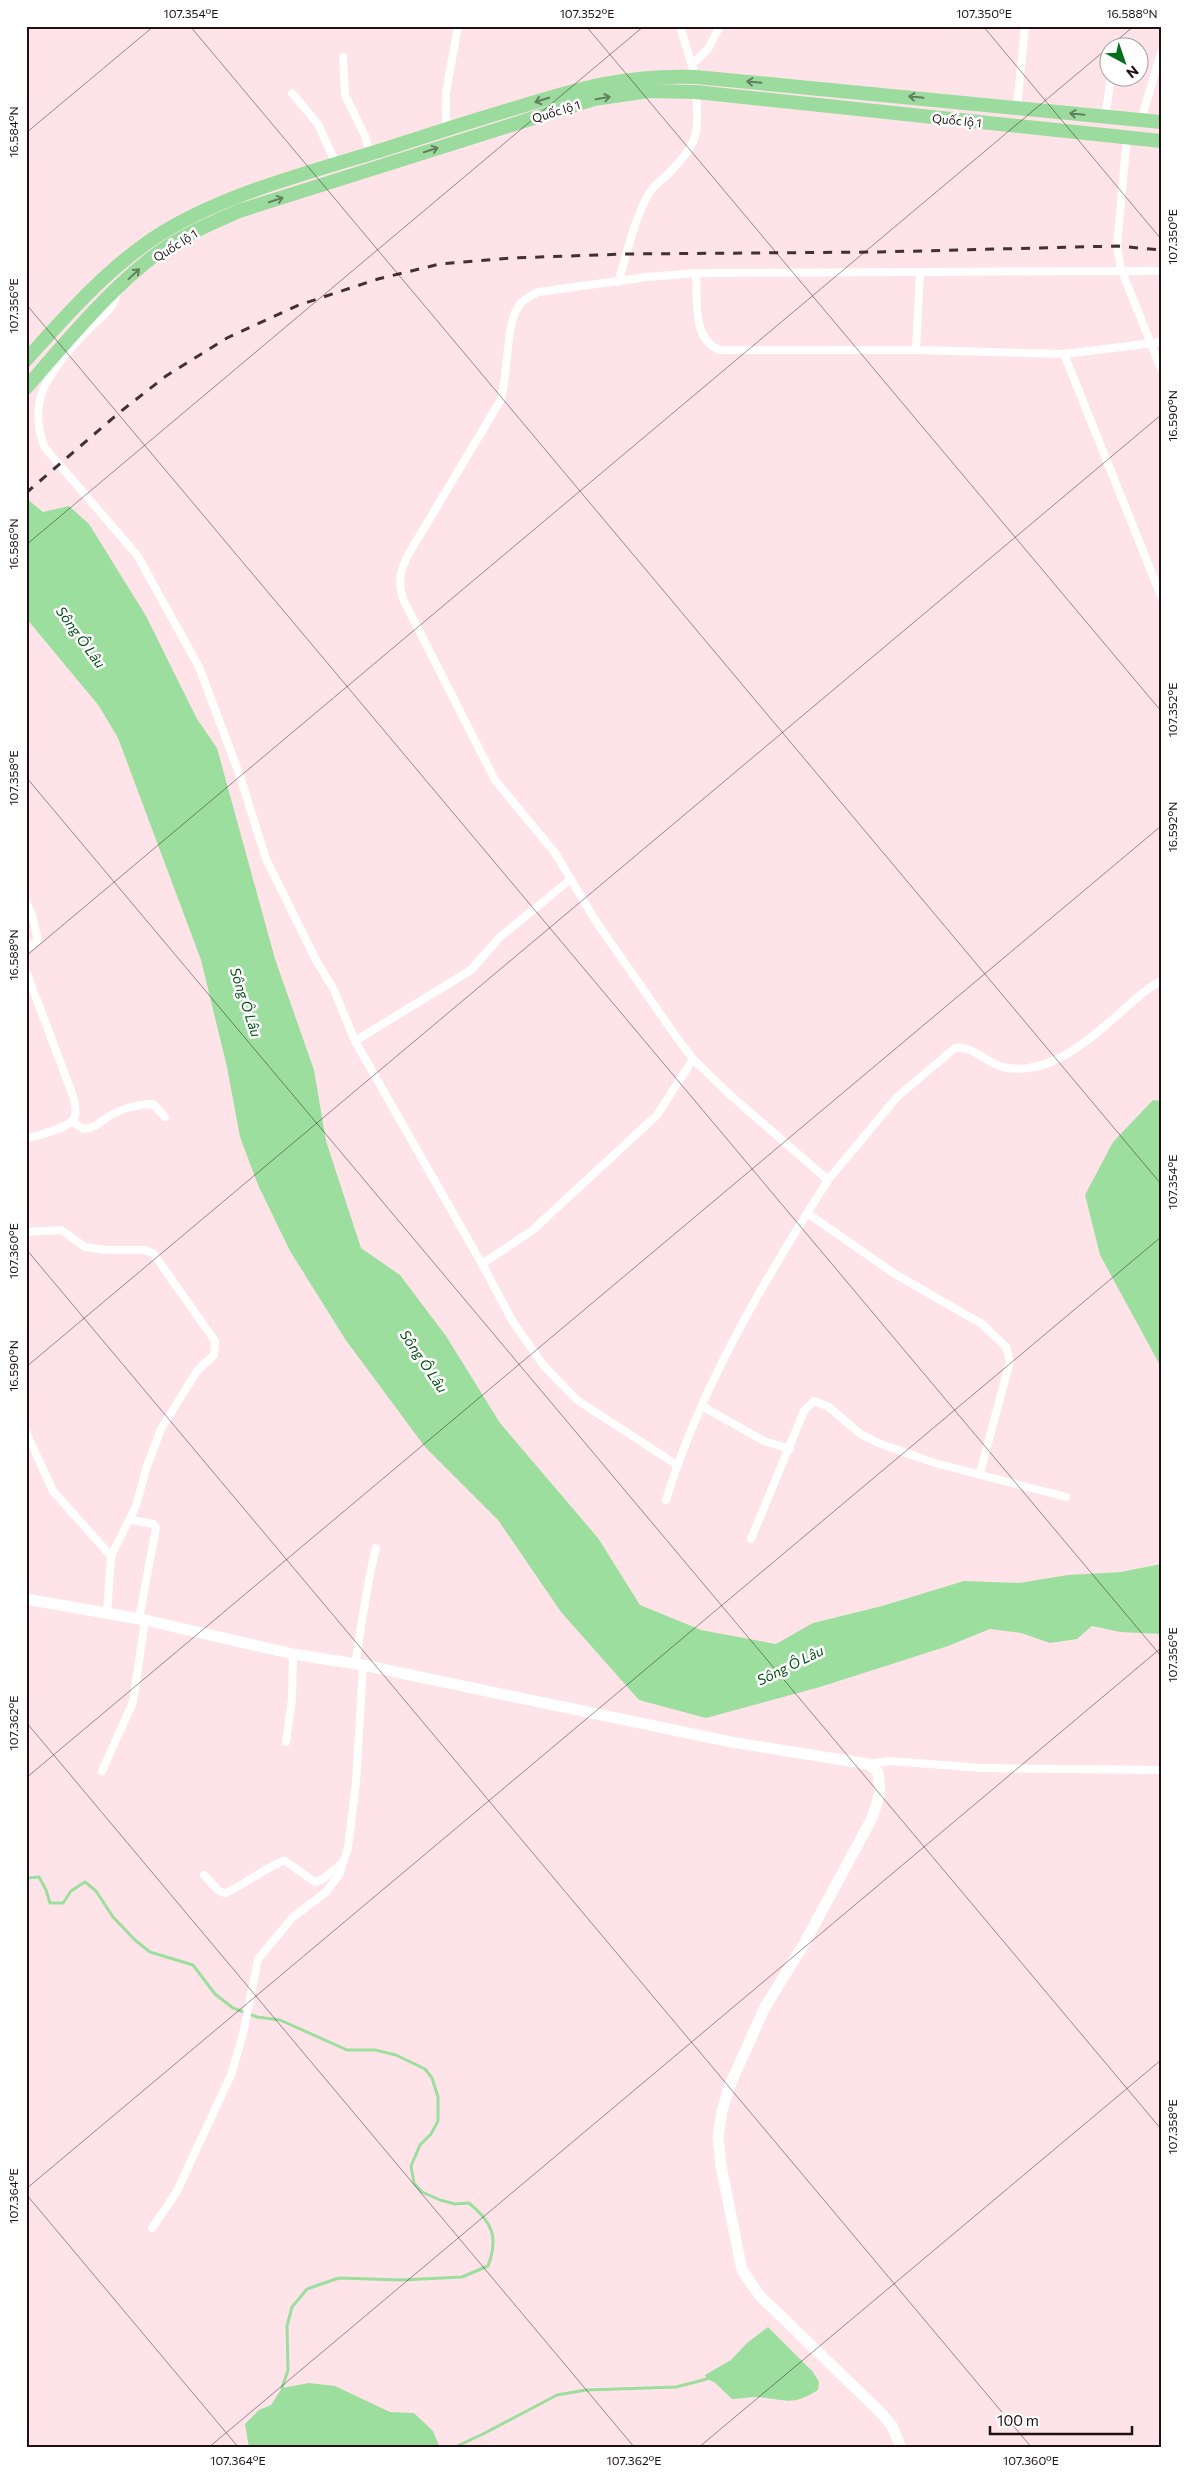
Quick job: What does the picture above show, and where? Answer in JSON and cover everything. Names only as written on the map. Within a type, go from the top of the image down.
[{"type":"highway","name":"Quốc lộ 1","points":[[26,360],[58,324],[109,275],[150,240],[209,208],[336,164],[592,85],[694,71],[1161,122]]},
{"type":"highway","name":"Quốc lộ 1","points":[[27,387],[72,334],[116,290],[154,256],[188,234],[239,211],[594,99],[649,91],[696,92],[1161,141]]},
{"type":"main road","points":[[26,1599],[142,1619],[293,1654],[359,1665],[731,1742],[868,1764],[878,1772],[881,1780],[880,1793],[872,1818],[804,1944],[765,2008],[730,2085],[722,2111],[718,2137],[721,2166],[742,2270],[749,2283],[760,2296],[881,2413],[892,2426],[901,2448]]},
{"type":"street","points":[[446,129],[446,93],[458,26]]},
{"type":"street","points":[[618,282],[631,233],[646,200],[652,189],[676,166],[696,138],[698,126],[694,71],[680,26]]},
{"type":"street","points":[[694,71],[720,26]]},
{"type":"street","points":[[1017,107],[1025,26]]},
{"type":"street","points":[[1140,120],[1161,54]]},
{"type":"street","points":[[343,57],[345,95],[365,136],[370,154]]},
{"type":"street","points":[[1105,117],[1109,88]]},
{"type":"street","points":[[292,93],[318,124],[336,164]]},
{"type":"street","points":[[1127,137],[1117,246],[1121,269],[1161,369]]},
{"type":"street","points":[[828,1180],[729,1094],[693,1059],[619,957],[547,841],[514,806],[495,780],[408,609],[399,584],[400,575],[408,555],[500,400],[504,386],[512,322],[519,305],[538,292],[696,273],[1121,269],[1161,271]]},
{"type":"street","points":[[916,350],[920,272]]},
{"type":"street","points":[[696,273],[701,334],[708,344],[720,350],[916,350],[1064,354],[1161,342]]},
{"type":"street","points":[[116,290],[113,306],[91,326],[67,354],[44,387],[39,399],[41,437],[45,448],[137,555],[200,666],[240,776],[266,859],[316,960],[334,990],[356,1040],[482,1264],[512,1322],[561,1386],[594,1412],[677,1464]]},
{"type":"street","points":[[1064,354],[1161,596]]},
{"type":"street","points":[[356,1040],[471,970],[500,937],[571,879]]},
{"type":"street","points":[[26,900],[38,940],[26,949]]},
{"type":"street","points":[[26,971],[73,1096],[76,1115],[72,1122],[66,1126],[26,1139]]},
{"type":"street","points":[[666,1500],[677,1464],[702,1406],[752,1304],[828,1180],[897,1097],[955,1048],[969,1049],[987,1061],[999,1066],[1024,1068],[1052,1063],[1078,1047],[1148,988],[1161,981]]},
{"type":"street","points":[[482,1264],[533,1230],[657,1115],[693,1059]]},
{"type":"street","points":[[72,1122],[84,1129],[93,1128],[109,1116],[146,1104],[153,1104],[165,1116]]},
{"type":"street","points":[[807,1213],[895,1274],[982,1324],[1006,1348],[1010,1361],[980,1473]]},
{"type":"street","points":[[26,1232],[61,1230],[85,1247],[106,1250],[144,1250],[153,1253],[215,1341],[214,1354],[197,1371],[161,1429],[153,1448],[131,1520],[111,1556],[107,1613]]},
{"type":"street","points":[[750,1539],[790,1449],[804,1411],[814,1401],[829,1407],[860,1433],[878,1444],[935,1463],[980,1473],[1066,1497]]},
{"type":"street","points":[[702,1406],[764,1441],[790,1449]]},
{"type":"street","points":[[26,1432],[53,1491],[111,1556]]},
{"type":"street","points":[[102,1771],[133,1702],[142,1619],[156,1528],[153,1524],[131,1520]]},
{"type":"street","points":[[152,2228],[176,2193],[230,2075],[243,2034],[258,1959],[293,1917],[326,1892],[339,1875],[344,1862],[348,1848],[356,1783],[359,1665],[368,1576],[376,1548]]},
{"type":"street","points":[[286,1742],[292,1699],[293,1654]]},
{"type":"street","points":[[868,1764],[890,1762],[982,1768],[1161,1770]]},
{"type":"street","points":[[204,1875],[219,1891],[225,1893],[263,1874],[279,1861],[285,1861],[315,1882],[323,1879],[344,1862]]},
{"type":"water","name":"Sông Ô Lâu","points":[[26,498],[43,512],[69,506],[89,524],[146,616],[197,719],[217,748],[275,959],[314,1070],[326,1141],[361,1248],[400,1275],[446,1336],[500,1423],[598,1538],[640,1605],[701,1630],[776,1644],[813,1623],[882,1606],[964,1581],[1019,1583],[1068,1575],[1121,1572],[1161,1564],[1161,1634],[1120,1632],[1092,1626],[1077,1639],[1050,1643],[1021,1633],[990,1629],[948,1646],[820,1687],[706,1718],[639,1700],[561,1612],[498,1520],[425,1447],[345,1339],[290,1251],[258,1185],[240,1137],[227,1067],[201,960],[118,738],[99,706],[26,618]]},
{"type":"water","points":[[1153,1100],[1161,1101],[1161,1367],[1100,1255],[1085,1195],[1113,1142]]},
{"type":"water","points":[[768,2327],[813,2372],[819,2382],[818,2390],[801,2399],[788,2401],[757,2397],[732,2399],[714,2382],[707,2379],[705,2375],[731,2360],[747,2343]]},
{"type":"water","points":[[309,2383],[335,2386],[390,2412],[414,2413],[433,2431],[440,2448],[249,2448],[245,2424],[259,2410],[271,2405],[282,2388]]},
{"type":"waterway","points":[[26,1878],[39,1877],[50,1903],[63,1903],[71,1891],[85,1882],[96,1891],[113,1917],[135,1940],[150,1952],[193,1965],[215,1994],[233,2008],[257,2017],[280,2020],[347,2050],[375,2050],[396,2055],[425,2069],[432,2078],[438,2097],[438,2121],[431,2134],[420,2145],[411,2166],[414,2183],[422,2192],[440,2200],[455,2204],[469,2203],[477,2210],[488,2224],[493,2238],[493,2247],[488,2266],[462,2277],[402,2280],[339,2278],[307,2289],[292,2307],[287,2326],[288,2370],[282,2388]]},
{"type":"waterway","points":[[453,2448],[557,2395],[586,2390],[676,2387],[707,2379]]},
{"type":"railway","points":[[26,493],[120,412],[166,376],[227,338],[299,305],[378,279],[440,264],[510,258],[627,254],[879,252],[1117,246],[1161,250]]}]
